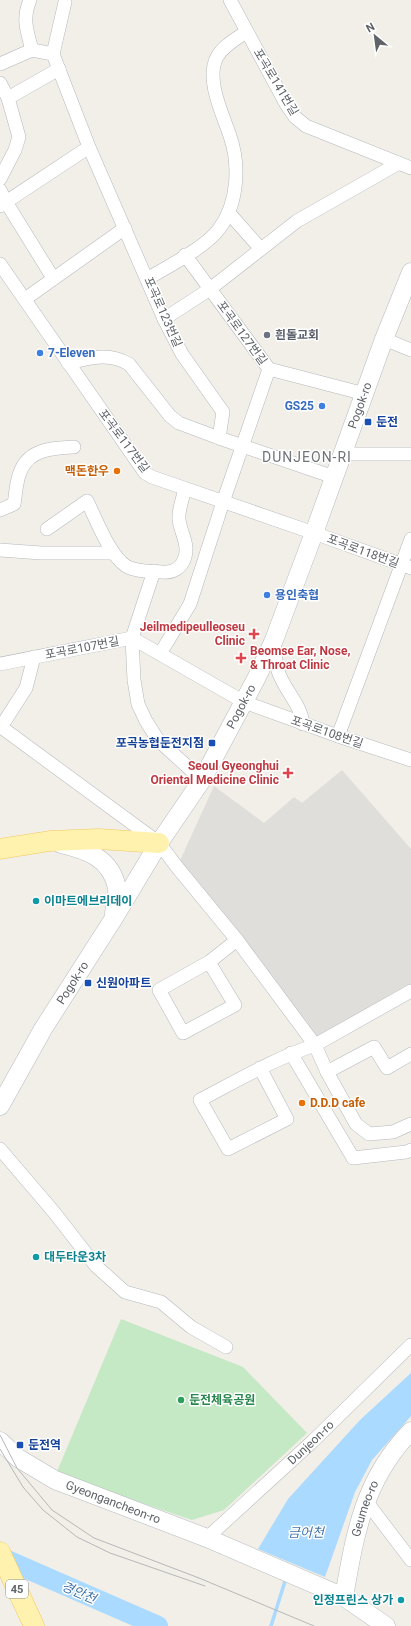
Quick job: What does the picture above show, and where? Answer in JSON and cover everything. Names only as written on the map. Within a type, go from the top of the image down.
[{"type":"main road","points":[[0,849],[50,841],[98,839],[160,843]]},
{"type":"main road","name":"45","points":[[0,1552],[34,1626]]},
{"type":"street","points":[[30,0],[26,9],[25,17],[32,50]]},
{"type":"street","name":"포곡로141번길","points":[[230,0],[246,32],[286,104],[295,117],[306,126],[405,165]]},
{"type":"street","points":[[0,64],[32,50],[53,54],[65,2]]},
{"type":"street","points":[[148,279],[203,244],[219,230],[229,213],[235,185],[235,162],[231,138],[217,101],[213,75],[216,58],[224,49],[246,32]]},
{"type":"street","name":"포곡로123번길","points":[[53,54],[89,147],[148,279],[164,319],[182,354],[223,412],[219,438]]},
{"type":"street","points":[[8,98],[59,69]]},
{"type":"street","points":[[0,83],[8,98],[19,137],[15,150],[0,180]]},
{"type":"street","points":[[52,278],[2,200],[89,147]]},
{"type":"street","points":[[164,319],[210,289],[260,248],[297,222],[405,165]]},
{"type":"street","points":[[229,213],[260,248]]},
{"type":"street","points":[[25,299],[52,278],[125,228]]},
{"type":"street","name":"포곡로127번길","points":[[186,255],[269,369],[365,394]]},
{"type":"street","name":"포곡로117번길","points":[[0,264],[145,473],[185,489],[314,533]]},
{"type":"street","name":"Pogok-ro","points":[[0,1106],[42,1029],[112,921],[160,843],[202,780],[244,702],[274,640],[384,339],[411,272]]},
{"type":"street","points":[[384,339],[411,350]]},
{"type":"street","points":[[68,362],[110,356],[120,359],[129,364],[170,416],[179,423],[243,447],[334,477]]},
{"type":"street","points":[[160,654],[190,604],[222,502],[243,447],[269,369]]},
{"type":"street","points":[[0,510],[14,504],[20,471],[25,461],[37,453],[50,448],[74,447]]},
{"type":"street","points":[[342,454],[411,454]]},
{"type":"street","points":[[47,529],[87,502],[113,553],[127,566],[140,570],[170,572],[181,566],[186,556],[186,544],[180,528],[178,517],[185,489]]},
{"type":"street","name":"포곡로118번길","points":[[314,533],[407,567]]},
{"type":"street","points":[[338,736],[407,567],[411,539]]},
{"type":"street","points":[[0,550],[41,553],[113,553]]},
{"type":"street","points":[[154,571],[132,638],[134,680],[138,704],[158,740],[202,780]]},
{"type":"street","name":"포곡로107번길","points":[[0,664],[132,638],[244,702]]},
{"type":"street","points":[[274,640],[278,670],[287,690],[302,714],[303,724]]},
{"type":"street","points":[[34,657],[26,688],[1,727],[160,843],[177,867],[237,940],[315,1045],[327,1072],[356,1124],[369,1134],[393,1132],[411,1124]]},
{"type":"street","name":"포곡로108번길","points":[[244,702],[303,724],[411,760]]},
{"type":"street","points":[[50,841],[83,849],[100,858],[111,872],[117,889],[112,921]]},
{"type":"street","points":[[209,962],[235,1005],[183,1033],[159,990],[209,962],[237,940]]},
{"type":"street","points":[[260,1068],[287,1118],[228,1149],[200,1100],[260,1068],[292,1053],[315,1045],[411,991]]},
{"type":"street","points":[[327,1072],[374,1047],[387,1068],[411,1054]]},
{"type":"street","points":[[292,1053],[353,1158],[406,1152],[411,1150]]},
{"type":"street","points":[[0,1149],[53,1211],[96,1266],[125,1292],[161,1302],[191,1327],[226,1346]]},
{"type":"street","name":"Dunjeon-ro","points":[[206,1538],[313,1440],[411,1344]]},
{"type":"street","name":"Geumeo-ro","points":[[344,1597],[351,1556],[366,1501],[374,1480],[398,1444],[411,1431]]},
{"type":"street","name":"Gyeongancheon-ro","points":[[0,1441],[18,1458],[56,1480],[206,1538],[344,1597]]},
{"type":"street","points":[[366,1501],[411,1560]]},
{"type":"street","points":[[344,1597],[386,1626]]},
{"type":"shaded area","points":[[342,770],[411,849],[411,991],[315,1045],[177,867],[214,786],[264,823],[294,797],[302,803]]},
{"type":"green space","name":"둔전체육공원","points":[[121,1319],[243,1367],[307,1433],[224,1510],[192,1520],[56,1474]]},
{"type":"water","name":"금어천","points":[[411,1373],[411,1416],[372,1460],[355,1492],[325,1577],[258,1549],[288,1499],[360,1420]]},
{"type":"waterway","name":"경안천","points":[[0,1557],[158,1626]]},
{"type":"waterway","name":"금어천","points":[[271,1626],[286,1578]]},
{"type":"tram line","points":[[0,1435],[17,1468],[52,1510],[94,1538],[199,1578],[314,1626]]},
{"type":"tram line","points":[[0,1449],[23,1487],[43,1510],[77,1537],[110,1553],[205,1586]]},
{"type":"place","name":"흰돌교회","points":[[267,335]]},
{"type":"place","name":"7-Eleven","points":[[40,353]]},
{"type":"place","name":"GS25","points":[[322,406]]},
{"type":"place","name":"둔전","points":[[368,422]]},
{"type":"place","name":"맥돈한우","points":[[117,471]]},
{"type":"place","name":"용인축협","points":[[267,595]]},
{"type":"place","name":"Jeilmedipeulleoseu Clinic","points":[[254,634]]},
{"type":"place","name":"Beomse Ear, Nose, & Throat Clinic","points":[[241,658]]},
{"type":"place","name":"포곡농협둔전지점","points":[[212,743]]},
{"type":"place","name":"Seoul Gyeonghui Oriental Medicine Clinic","points":[[288,773]]},
{"type":"place","name":"이마트에브리데이","points":[[36,901]]},
{"type":"place","name":"신원아파트","points":[[88,983]]},
{"type":"place","name":"D.D.D cafe","points":[[302,1103]]},
{"type":"place","name":"대두타운3차","points":[[36,1257]]},
{"type":"place","name":"둔전체육공원","points":[[181,1400]]},
{"type":"place","name":"둔전역","points":[[20,1445]]},
{"type":"place","name":"인정프린스 상가","points":[[401,1600]]},
{"type":"district","name":"DUNJEON-RI","points":[[307,457]]}]
